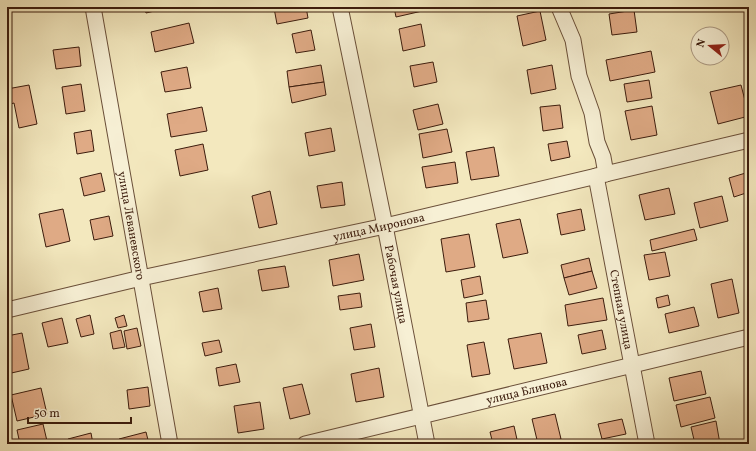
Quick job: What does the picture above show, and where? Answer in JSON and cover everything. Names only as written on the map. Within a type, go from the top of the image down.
[{"type":"street","name":"улица Леваневского","points":[[93,7],[170,444]]},
{"type":"street","name":"Рабочая улица","points":[[340,7],[385,226],[427,444]]},
{"type":"street","name":"Степная улица","points":[[559,7],[572,40],[579,76],[592,113],[597,142],[602,157],[601,175],[631,366],[647,444]]},
{"type":"street","name":"улица Миронова","points":[[7,310],[141,278],[385,226],[749,140]]},
{"type":"street","name":"улица Блинова","points":[[305,444],[749,337]]},
{"type":"building","points":[[42,7],[58,7],[59,9],[42,11]]},
{"type":"building","points":[[144,7],[171,7],[146,13]]},
{"type":"building","points":[[306,7],[308,18],[277,24],[274,8]]},
{"type":"building","points":[[394,7],[431,7],[431,9],[396,17]]},
{"type":"building","points":[[634,10],[637,32],[612,35],[609,14]]},
{"type":"building","points":[[540,11],[546,40],[523,46],[517,16]]},
{"type":"building","points":[[189,23],[194,43],[155,52],[151,32]]},
{"type":"building","points":[[421,24],[425,46],[403,51],[399,29]]},
{"type":"building","points":[[311,30],[315,50],[296,53],[292,34]]},
{"type":"building","points":[[79,47],[81,66],[56,69],[53,50]]},
{"type":"building","points":[[651,51],[655,72],[610,81],[606,60]]},
{"type":"building","points":[[433,62],[437,82],[414,87],[410,66]]},
{"type":"building","points":[[321,65],[324,82],[289,87],[287,71]]},
{"type":"building","points":[[552,65],[556,89],[531,94],[527,70]]},
{"type":"building","points":[[187,67],[191,88],[165,92],[161,72]]},
{"type":"building","points":[[649,80],[652,98],[627,102],[624,84]]},
{"type":"building","points":[[324,82],[326,95],[292,103],[289,87]]},
{"type":"building","points":[[81,84],[85,111],[66,114],[62,87]]},
{"type":"building","points":[[29,85],[37,124],[19,128],[14,103],[7,105],[7,89]]},
{"type":"building","points":[[741,85],[749,116],[718,124],[710,92]]},
{"type":"building","points":[[438,104],[443,124],[418,130],[413,110]]},
{"type":"building","points":[[560,105],[563,128],[543,131],[540,107]]},
{"type":"building","points":[[652,106],[657,135],[631,140],[625,111]]},
{"type":"building","points":[[202,107],[207,131],[171,137],[167,114]]},
{"type":"building","points":[[331,128],[335,151],[309,156],[305,133]]},
{"type":"building","points":[[447,129],[452,152],[423,158],[419,134]]},
{"type":"building","points":[[91,130],[94,151],[77,154],[74,133]]},
{"type":"building","points":[[567,141],[570,157],[551,161],[548,144]]},
{"type":"building","points":[[203,144],[208,170],[180,176],[175,150]]},
{"type":"building","points":[[494,147],[499,176],[471,180],[466,152]]},
{"type":"building","points":[[455,162],[458,183],[426,188],[422,167]]},
{"type":"building","points":[[749,172],[749,192],[734,197],[729,178]]},
{"type":"building","points":[[101,173],[105,191],[84,196],[80,178]]},
{"type":"building","points":[[342,182],[345,205],[321,208],[317,186]]},
{"type":"building","points":[[669,188],[675,214],[645,220],[639,195]]},
{"type":"building","points":[[270,191],[277,224],[259,228],[252,196]]},
{"type":"building","points":[[722,196],[728,221],[700,228],[694,203]]},
{"type":"building","points":[[63,209],[70,241],[46,247],[39,214]]},
{"type":"building","points":[[581,209],[585,230],[561,235],[557,214]]},
{"type":"building","points":[[109,216],[113,236],[94,240],[90,220]]},
{"type":"building","points":[[520,219],[528,253],[503,258],[496,224]]},
{"type":"building","points":[[694,229],[697,240],[652,251],[650,240]]},
{"type":"building","points":[[469,234],[475,267],[446,272],[441,239]]},
{"type":"building","points":[[665,252],[670,276],[649,280],[644,255]]},
{"type":"building","points":[[359,254],[364,280],[333,286],[329,260]]},
{"type":"building","points":[[7,255],[10,277],[7,278]]},
{"type":"building","points":[[589,258],[592,271],[564,278],[561,265]]},
{"type":"building","points":[[285,266],[289,287],[262,291],[258,270]]},
{"type":"building","points":[[592,271],[597,288],[569,295],[564,278]]},
{"type":"building","points":[[480,276],[483,294],[464,298],[461,280]]},
{"type":"building","points":[[732,279],[739,313],[718,318],[711,284]]},
{"type":"building","points":[[218,288],[222,309],[203,312],[199,292]]},
{"type":"building","points":[[360,293],[362,307],[340,310],[338,296]]},
{"type":"building","points":[[668,295],[670,305],[658,308],[656,298]]},
{"type":"building","points":[[603,298],[607,320],[568,326],[565,305]]},
{"type":"building","points":[[486,300],[489,319],[468,322],[466,303]]},
{"type":"building","points":[[694,307],[699,326],[669,333],[665,314]]},
{"type":"building","points":[[90,315],[94,334],[81,337],[76,319]]},
{"type":"building","points":[[124,315],[127,326],[118,328],[115,318]]},
{"type":"building","points":[[62,318],[68,343],[48,347],[42,323]]},
{"type":"building","points":[[371,324],[375,347],[354,350],[350,328]]},
{"type":"building","points":[[137,328],[141,346],[127,349],[124,331]]},
{"type":"building","points":[[121,330],[125,347],[113,349],[110,333]]},
{"type":"building","points":[[602,330],[606,349],[582,354],[578,335]]},
{"type":"building","points":[[22,333],[29,369],[7,374],[7,336]]},
{"type":"building","points":[[541,333],[547,363],[514,369],[508,339]]},
{"type":"building","points":[[219,340],[222,352],[205,356],[202,343]]},
{"type":"building","points":[[484,342],[490,374],[472,377],[467,345]]},
{"type":"building","points":[[236,364],[240,382],[219,386],[216,368]]},
{"type":"building","points":[[379,368],[384,397],[356,402],[351,374]]},
{"type":"building","points":[[701,371],[706,394],[674,401],[669,378]]},
{"type":"building","points":[[302,384],[310,414],[290,419],[283,388]]},
{"type":"building","points":[[148,387],[150,406],[129,409],[127,390]]},
{"type":"building","points":[[41,388],[47,414],[17,421],[11,395]]},
{"type":"building","points":[[710,397],[715,418],[681,427],[676,405]]},
{"type":"building","points":[[260,402],[264,429],[238,433],[234,406]]},
{"type":"building","points":[[555,414],[561,439],[538,444],[532,419]]},
{"type":"building","points":[[622,419],[626,434],[602,439],[598,424]]},
{"type":"building","points":[[716,421],[720,444],[695,444],[691,427]]},
{"type":"building","points":[[43,424],[47,441],[35,444],[20,444],[17,430]]},
{"type":"building","points":[[514,426],[518,444],[493,444],[490,432]]},
{"type":"building","points":[[146,432],[149,444],[120,444],[119,439]]},
{"type":"building","points":[[91,433],[93,444],[69,444],[68,439]]}]
